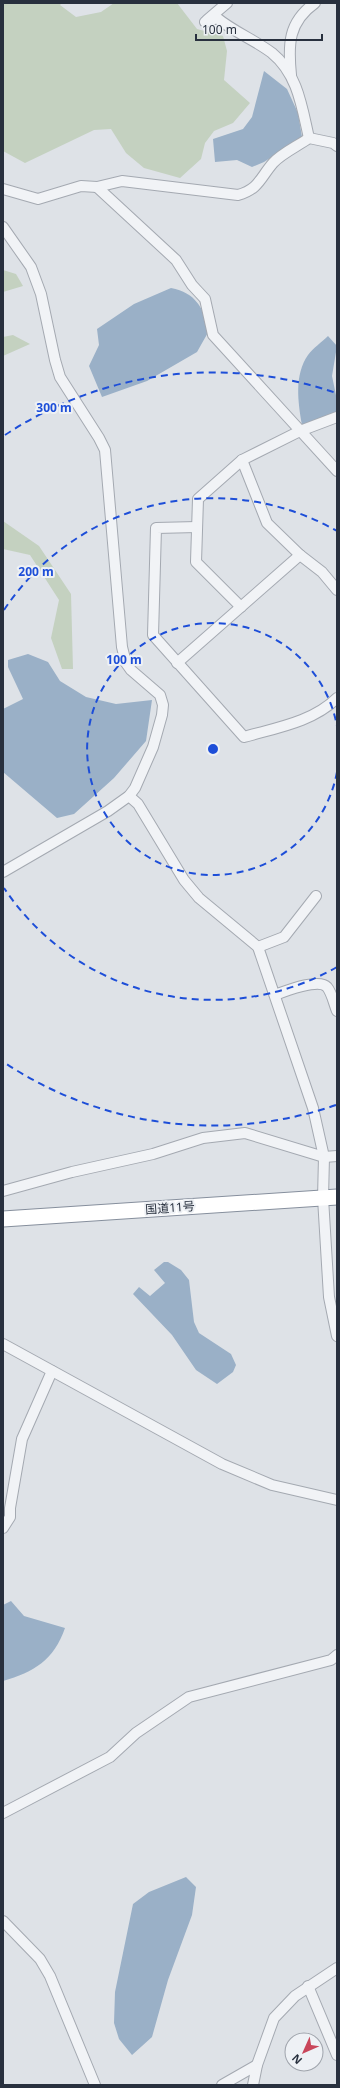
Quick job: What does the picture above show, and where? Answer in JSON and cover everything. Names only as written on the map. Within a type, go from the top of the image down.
[{"type":"highway","name":"国道11号","points":[[3,1219],[330,1197]]},
{"type":"street","points":[[226,3],[206,22],[217,18],[232,30],[272,53],[291,75]]},
{"type":"street","points":[[309,138],[300,97],[291,75],[288,49],[292,31],[300,17],[315,3]]},
{"type":"street","points":[[3,189],[38,199],[81,186],[97,187],[122,181],[238,195],[250,192],[261,182],[274,163],[309,138],[333,143],[337,146]]},
{"type":"street","points":[[97,187],[176,260],[192,285],[205,299],[213,335],[337,471]]},
{"type":"street","points":[[3,227],[31,267],[41,294],[60,377],[100,438],[105,450],[122,647],[126,663],[131,670],[160,696],[163,705],[162,715],[153,747],[135,788],[129,796],[92,821],[3,872]]},
{"type":"street","points":[[241,607],[196,562],[198,499],[242,460],[300,431],[337,417]]},
{"type":"street","points":[[242,460],[267,523],[300,555],[322,572],[337,590]]},
{"type":"street","points":[[196,527],[156,528],[153,635],[244,737],[306,718],[322,711],[337,698]]},
{"type":"street","points":[[177,663],[300,555]]},
{"type":"street","points":[[129,796],[138,804],[184,880],[199,898],[258,948],[313,1108],[324,1157],[330,1197],[329,1297],[337,1336]]},
{"type":"street","points":[[258,948],[284,937],[316,896]]},
{"type":"street","points":[[275,994],[306,985],[322,984],[328,989],[337,1011]]},
{"type":"street","points":[[3,1191],[72,1172],[153,1154],[203,1138],[245,1133],[324,1157],[337,1156]]},
{"type":"street","points":[[3,1344],[222,1464],[272,1484],[337,1500]]},
{"type":"street","points":[[3,1528],[10,1517],[10,1508],[22,1439],[52,1371]]},
{"type":"street","points":[[3,1813],[110,1758],[136,1733],[189,1697],[331,1660],[337,1655]]},
{"type":"street","points":[[3,1921],[40,1959],[50,1976],[95,2085]]},
{"type":"street","points":[[253,2085],[257,2065],[274,2018],[295,1996],[337,1968]]},
{"type":"street","points":[[308,1986],[337,2055]]},
{"type":"street","points":[[222,2085],[257,2065]]},
{"type":"green space","points":[[3,3],[62,3],[60,5],[76,17],[101,12],[114,3],[177,3],[197,29],[223,36],[227,51],[224,80],[250,103],[233,123],[214,131],[205,143],[201,159],[180,178],[144,168],[126,153],[111,129],[94,130],[25,163],[3,151]]},
{"type":"green space","points":[[3,270],[16,274],[23,286],[3,292]]},
{"type":"green space","points":[[13,335],[30,344],[3,356],[3,337]]},
{"type":"green space","points":[[3,521],[39,546],[71,594],[73,669],[62,669],[51,638],[59,600],[30,555],[3,549]]},
{"type":"water","points":[[264,71],[287,89],[298,113],[302,137],[264,162],[252,167],[237,160],[215,162],[213,139],[243,129],[252,117]]},
{"type":"water","points":[[171,288],[187,293],[192,297],[201,308],[207,321],[210,329],[197,352],[147,381],[102,397],[89,366],[99,345],[97,329],[134,304]]},
{"type":"water","points":[[328,336],[337,346],[332,376],[337,400],[337,413],[302,425],[298,398],[301,371],[308,355]]},
{"type":"water","points":[[28,654],[48,662],[60,681],[86,697],[116,704],[152,700],[146,741],[114,778],[74,814],[57,818],[3,772],[3,709],[23,699],[8,667],[8,660]]},
{"type":"water","points":[[164,1262],[168,1262],[181,1270],[189,1280],[194,1322],[199,1333],[231,1354],[236,1365],[233,1372],[217,1384],[196,1370],[172,1335],[133,1294],[139,1287],[150,1296],[165,1283],[154,1270]]},
{"type":"water","points":[[11,1601],[24,1616],[65,1628],[55,1649],[42,1663],[33,1669],[3,1681],[3,1605]]},
{"type":"water","points":[[186,1877],[196,1887],[192,1915],[168,1980],[152,2037],[132,2055],[119,2039],[114,2023],[115,1992],[133,1904],[149,1892]]}]
